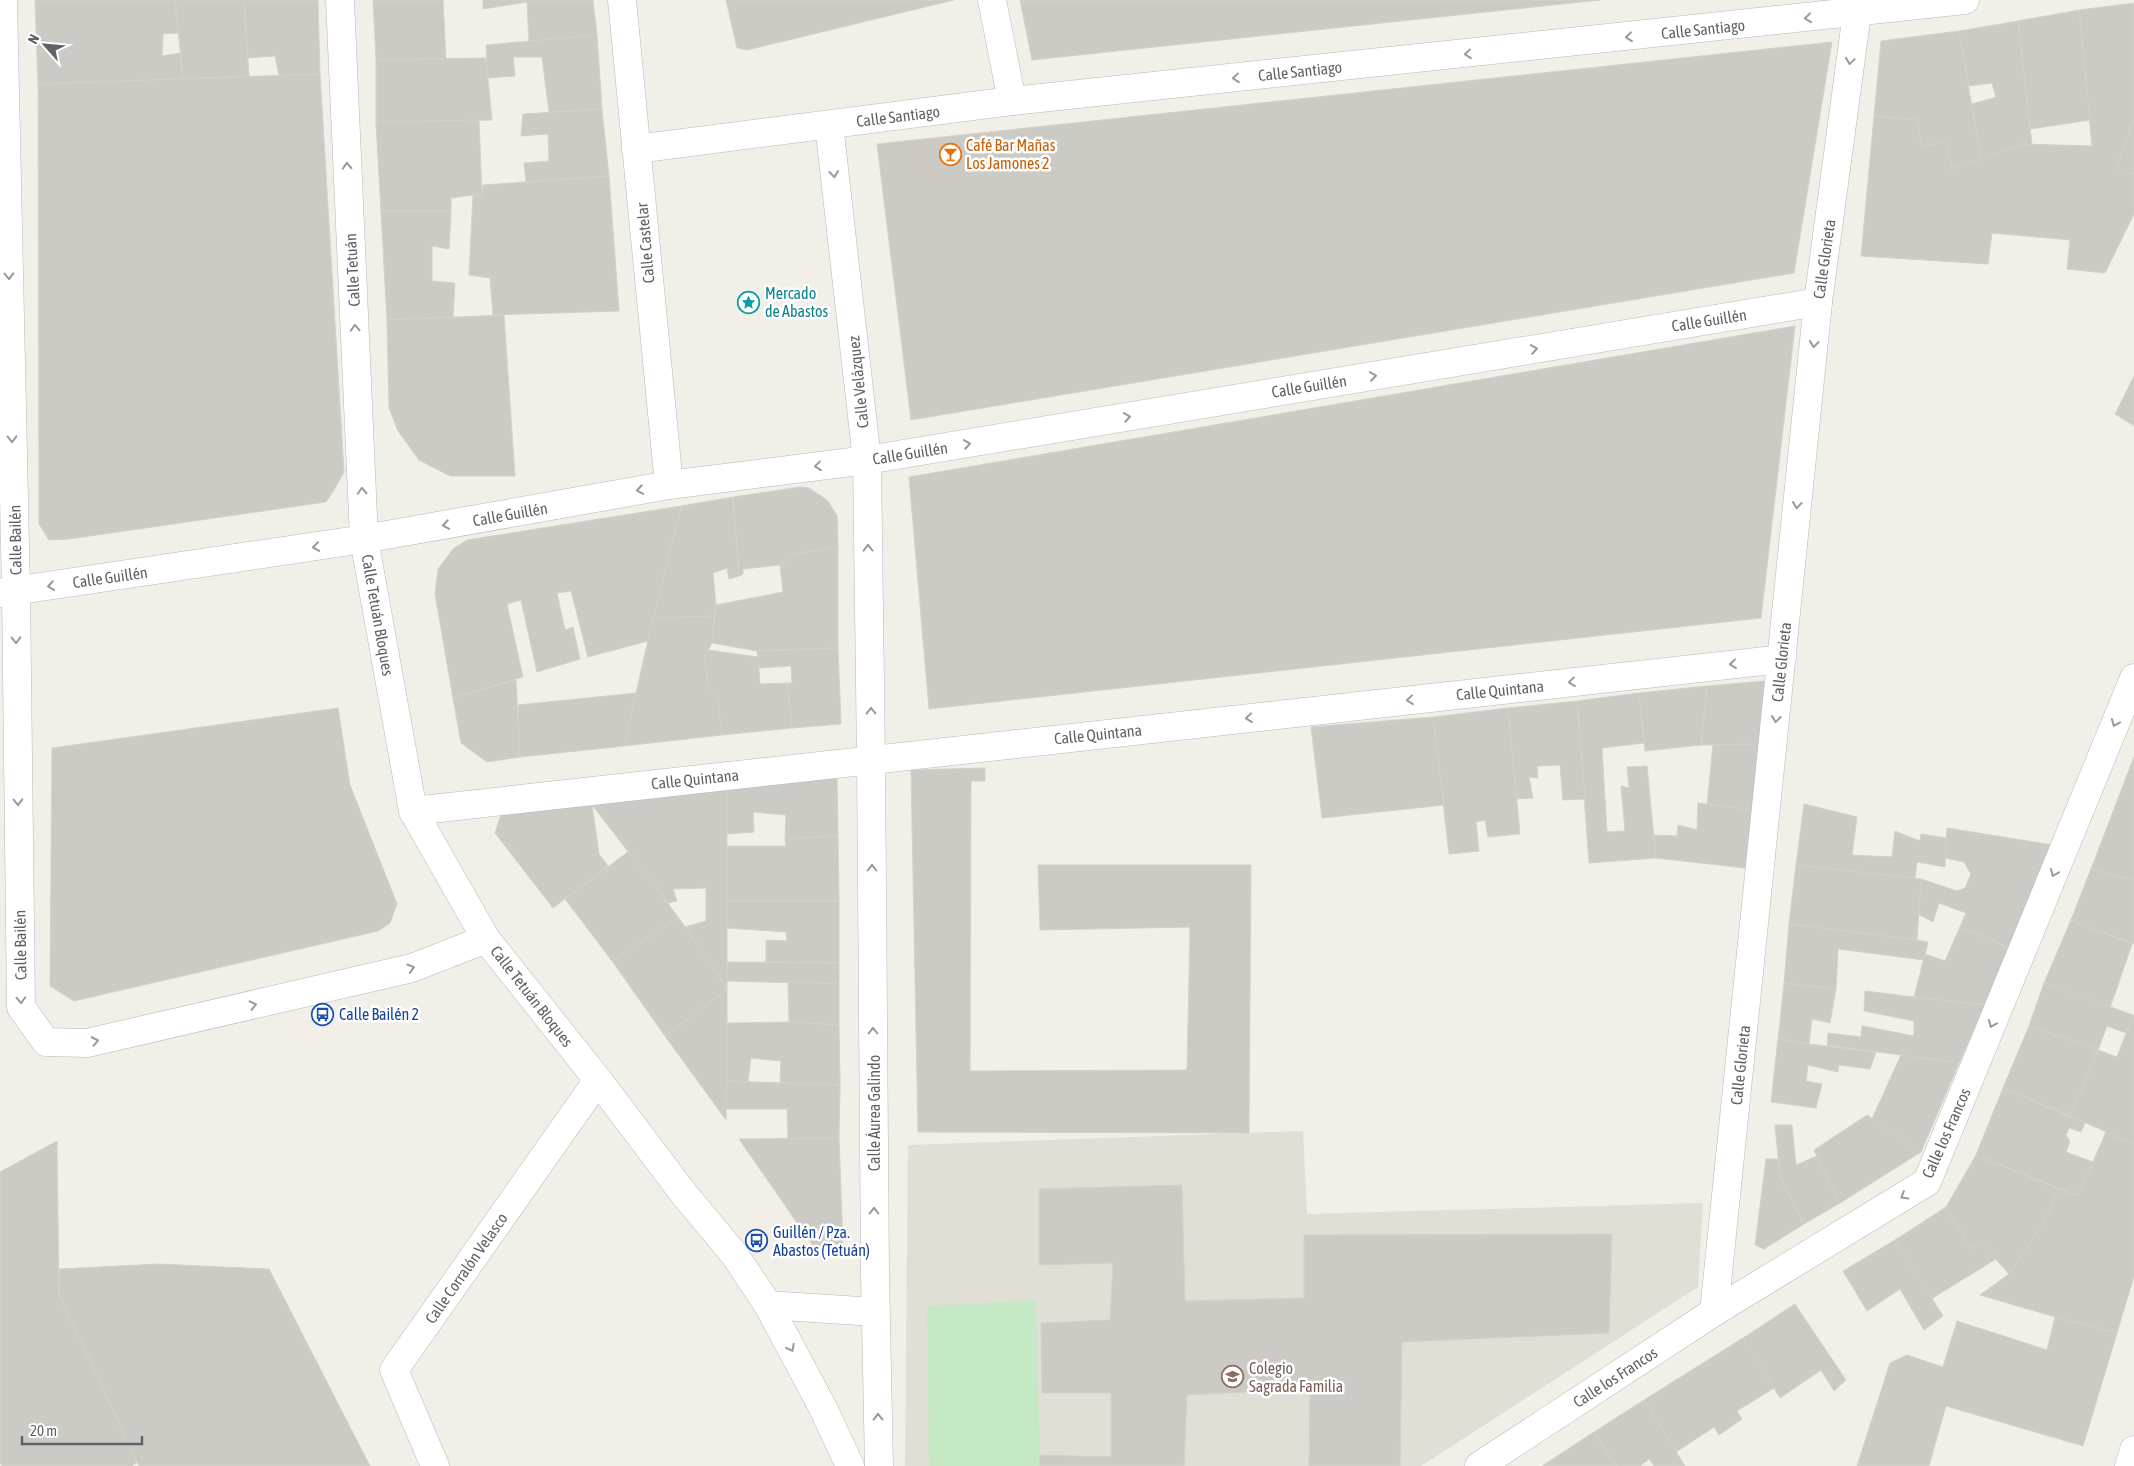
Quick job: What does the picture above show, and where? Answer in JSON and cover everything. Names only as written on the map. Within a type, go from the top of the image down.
[{"type":"street","name":"Calle Bailén","points":[[3,0],[8,592],[20,1007],[46,1042],[88,1043],[412,968],[486,939]]},
{"type":"street","name":"Calle Tetuán","points":[[340,0],[364,539]]},
{"type":"street","name":"Calle Castelar","points":[[622,0],[669,485]]},
{"type":"street","points":[[992,0],[1012,101]]},
{"type":"street","name":"Calle Santiago","points":[[636,149],[1012,101],[1853,6],[1965,0]]},
{"type":"street","name":"Calle Glorieta","points":[[1714,1312],[1818,302],[1853,6]]},
{"type":"street","name":"Calle Velázquez","points":[[829,125],[867,460],[871,759]]},
{"type":"street","name":"Calle Guillén","points":[[8,592],[364,539],[669,485],[867,460],[1818,302]]},
{"type":"street","name":"Calle Tetuán Bloques","points":[[364,539],[413,812],[486,939],[598,1080],[684,1194],[734,1254],[768,1305],[823,1408],[850,1466]]},
{"type":"street","name":"Calle Quintana","points":[[413,812],[871,759],[1782,659]]},
{"type":"street","name":"Calle los Francos","points":[[1479,1466],[1714,1312],[1927,1182],[2134,678]]},
{"type":"street","name":"Calle Áurea Galindo","points":[[871,759],[875,1312],[879,1466]]},
{"type":"street","name":"Calle Corralón Velasco","points":[[435,1466],[394,1370],[598,1080]]},
{"type":"street","points":[[768,1305],[875,1312]]},
{"type":"street","points":[[2129,1466],[2134,1450]]},
{"type":"shaded area","name":"Colegio Sagrada Familia","points":[[1303,1131],[1307,1214],[1703,1203],[1698,1287],[1421,1466],[905,1466],[908,1145]]},
{"type":"green space","points":[[1036,1300],[1040,1466],[929,1466],[927,1306]]},
{"type":"building","points":[[35,0],[175,0],[178,33],[163,34],[162,56],[180,53],[183,79],[38,84]]},
{"type":"building","points":[[175,0],[244,0],[249,76],[183,79]]},
{"type":"building","points":[[244,0],[318,0],[320,74],[279,76],[275,56],[248,58]]},
{"type":"building","points":[[373,0],[443,0],[446,59],[376,60]]},
{"type":"building","points":[[483,0],[593,0],[597,35],[529,42],[527,2],[483,9]]},
{"type":"building","points":[[726,0],[954,0],[747,50],[737,48]]},
{"type":"building","points":[[1020,0],[1600,0],[1032,60]]},
{"type":"building","points":[[2134,3],[2134,120],[2116,168],[2134,174],[2134,214],[2105,273],[2067,269],[2070,240],[1992,233],[1988,264],[1861,256],[1874,116],[1918,120],[1921,146],[1946,142],[1952,169],[2022,144],[2092,146],[2079,10]]},
{"type":"building","points":[[2079,10],[2090,120],[2030,129],[2018,21]]},
{"type":"building","points":[[2018,21],[2032,145],[2022,144],[1981,159],[1972,104],[1996,97],[1992,83],[1969,86],[1959,31]]},
{"type":"building","points":[[1959,31],[1981,159],[1952,169],[1946,142],[1921,146],[1918,120],[1874,116],[1881,41]]},
{"type":"building","points":[[597,35],[602,109],[549,112],[542,57],[513,57],[515,76],[488,78],[486,45]]},
{"type":"building","points":[[1832,42],[1794,273],[911,420],[877,144]]},
{"type":"building","points":[[486,58],[492,120],[376,122],[376,60]]},
{"type":"building","points":[[320,74],[344,472],[334,490],[326,502],[69,539],[49,540],[39,524],[38,84]]},
{"type":"building","points":[[602,109],[609,176],[526,182],[524,163],[549,161],[548,134],[521,136],[523,114]]},
{"type":"building","points":[[479,120],[482,196],[473,195],[451,198],[451,211],[381,211],[376,122]]},
{"type":"building","points":[[2134,120],[2134,174],[2116,168]]},
{"type":"building","points":[[609,176],[619,311],[493,315],[490,278],[469,275],[473,195],[482,196],[483,185]]},
{"type":"building","points":[[381,211],[451,211],[449,249],[432,246],[432,281],[455,283],[453,317],[387,320]]},
{"type":"building","points":[[504,315],[515,476],[450,476],[419,460],[398,431],[389,408],[387,320]]},
{"type":"building","points":[[1795,326],[1761,618],[929,709],[909,477]]},
{"type":"building","points":[[2134,376],[2134,426],[2115,414]]},
{"type":"building","points":[[800,487],[809,488],[827,500],[837,515],[838,547],[790,555],[780,565],[743,569],[743,574],[739,576],[733,497]]},
{"type":"building","points":[[733,497],[739,576],[729,579],[727,568],[713,573],[716,605],[714,616],[653,618],[681,506]]},
{"type":"building","points":[[681,506],[648,641],[588,657],[571,591],[557,593],[565,630],[573,627],[580,659],[537,672],[521,600],[507,604],[523,677],[453,698],[435,594],[438,569],[453,549],[467,540]]},
{"type":"building","points":[[838,547],[838,648],[757,651],[712,643],[716,605],[783,592],[780,565],[790,555]]},
{"type":"building","points":[[714,616],[712,643],[705,656],[708,688],[717,690],[722,735],[624,746],[653,618]]},
{"type":"building","points":[[838,648],[841,724],[792,728],[787,683],[792,683],[791,666],[759,668],[757,651]]},
{"type":"building","points":[[708,650],[758,657],[760,684],[787,683],[792,728],[722,735],[717,690],[708,688],[705,656]]},
{"type":"building","points":[[516,680],[520,757],[487,762],[461,743],[453,698]]},
{"type":"building","points":[[1765,681],[1759,744],[1701,745],[1707,686]]},
{"type":"building","points":[[1707,686],[1701,745],[1645,751],[1639,693]]},
{"type":"building","points":[[636,693],[624,746],[520,757],[518,705]]},
{"type":"building","points":[[1639,693],[1644,743],[1602,748],[1607,832],[1625,831],[1621,786],[1629,788],[1627,767],[1647,766],[1656,858],[1589,863],[1577,701]]},
{"type":"building","points":[[1577,701],[1585,799],[1563,800],[1560,765],[1537,766],[1538,778],[1529,777],[1533,798],[1515,799],[1508,708]]},
{"type":"building","points":[[338,708],[350,785],[397,904],[390,923],[378,931],[74,1001],[50,986],[52,748]]},
{"type":"building","points":[[1508,708],[1520,834],[1488,837],[1485,820],[1476,822],[1479,851],[1449,854],[1433,717]]},
{"type":"building","points":[[1433,717],[1444,805],[1322,818],[1311,727]]},
{"type":"building","points":[[1759,744],[1753,810],[1707,805],[1713,745]]},
{"type":"building","points":[[2134,757],[2134,880],[2091,869]]},
{"type":"building","points":[[985,768],[985,781],[971,781],[970,1071],[1187,1070],[1190,927],[1040,930],[1038,865],[1251,865],[1249,1133],[918,1132],[911,770]]},
{"type":"building","points":[[837,777],[838,836],[785,839],[786,815],[753,812],[754,832],[727,834],[727,790]]},
{"type":"building","points":[[727,790],[727,989],[685,927],[706,921],[706,888],[673,889],[677,901],[668,903],[592,805]]},
{"type":"building","points":[[1698,803],[1753,810],[1745,868],[1656,858],[1654,835],[1677,836],[1678,825],[1697,830]]},
{"type":"building","points":[[1804,804],[1857,817],[1852,855],[1892,857],[1895,831],[1920,841],[1921,834],[1946,838],[1945,867],[1917,862],[1915,879],[1796,865]]},
{"type":"building","points":[[592,805],[599,854],[608,866],[553,908],[495,833],[502,811]]},
{"type":"building","points":[[1947,828],[2053,845],[2009,948],[1960,927],[1966,913],[1939,903],[1933,922],[1918,914],[1921,879],[1957,891],[1965,888],[1971,874],[1964,862],[1945,858]]},
{"type":"building","points":[[838,836],[839,901],[727,901],[727,846],[786,846],[785,839]]},
{"type":"building","points":[[629,851],[678,917],[612,961],[565,899]]},
{"type":"building","points":[[1796,865],[1921,879],[1917,940],[1789,924]]},
{"type":"building","points":[[2091,869],[2134,880],[2134,944],[2071,920]]},
{"type":"building","points":[[727,901],[839,901],[839,963],[766,962],[766,940],[787,941],[786,932],[727,928]]},
{"type":"building","points":[[678,917],[727,989],[665,1036],[612,961]]},
{"type":"building","points":[[2071,920],[2132,944],[2110,1008],[2044,983]]},
{"type":"building","points":[[1789,924],[1928,942],[1924,960],[1838,949],[1836,989],[1784,983]]},
{"type":"building","points":[[1960,927],[2009,948],[1985,1005],[1914,997],[1925,954],[1945,961]]},
{"type":"building","points":[[727,962],[839,963],[839,984],[727,981]]},
{"type":"building","points":[[788,982],[839,984],[839,1025],[789,1022]]},
{"type":"building","points":[[1784,983],[1836,989],[1830,1023],[1812,1019],[1809,1044],[1778,1039]]},
{"type":"building","points":[[2044,983],[2133,1015],[2126,1033],[2107,1026],[2098,1050],[2029,1026]]},
{"type":"building","points":[[727,989],[727,1081],[726,1120],[665,1036]]},
{"type":"building","points":[[1865,991],[1985,1005],[1959,1063],[1827,1045],[1828,1033],[1861,1037],[1862,1026],[1914,1036],[1914,1021],[1864,1011]]},
{"type":"building","points":[[2133,1015],[2134,1144],[2070,1116],[2098,1050],[2117,1057]]},
{"type":"building","points":[[789,1022],[839,1025],[840,1085],[780,1083],[781,1061],[751,1058],[748,1082],[727,1081],[727,1023]]},
{"type":"building","points":[[2029,1026],[2098,1050],[2070,1116],[2003,1088]]},
{"type":"building","points":[[1778,1039],[1876,1052],[1870,1069],[1839,1065],[1838,1072],[1808,1065],[1806,1081],[1822,1084],[1816,1108],[1771,1102]]},
{"type":"building","points":[[1901,1055],[1959,1063],[1921,1152],[1872,1119]]},
{"type":"building","points":[[727,1081],[840,1085],[839,1138],[788,1139],[787,1109],[726,1109]]},
{"type":"building","points":[[2003,1088],[2085,1123],[2081,1132],[2069,1128],[2066,1135],[2070,1141],[2066,1152],[2093,1162],[2078,1196],[1976,1155]]},
{"type":"building","points":[[1867,1115],[1921,1152],[1840,1203],[1814,1150]]},
{"type":"building","points":[[1775,1125],[1792,1125],[1796,1165],[1817,1156],[1840,1203],[1804,1224],[1780,1177]]},
{"type":"building","points":[[2106,1132],[2134,1144],[2134,1276],[2117,1333],[1980,1295],[2009,1274],[2042,1225],[2059,1189],[2078,1196]]},
{"type":"building","points":[[839,1138],[843,1246],[822,1259],[739,1139]]},
{"type":"building","points":[[57,1141],[59,1294],[137,1462],[132,1466],[2,1466],[0,1462],[0,1172]]},
{"type":"building","points":[[1976,1155],[2059,1189],[2042,1225],[2009,1274],[1981,1243],[1972,1249],[1946,1207]]},
{"type":"building","points":[[1766,1159],[1778,1159],[1780,1177],[1804,1224],[1764,1249],[1755,1245]]},
{"type":"building","points":[[1182,1185],[1185,1301],[1304,1298],[1304,1235],[1612,1234],[1609,1333],[1402,1342],[1400,1466],[1309,1466],[1310,1389],[1187,1395],[1184,1466],[1040,1466],[1039,1455],[1111,1457],[1111,1393],[1042,1393],[1041,1323],[1110,1320],[1113,1263],[1039,1265],[1039,1189]]},
{"type":"building","points":[[1946,1207],[1972,1249],[1981,1243],[1996,1259],[1931,1299],[1895,1240]]},
{"type":"building","points":[[1895,1240],[1943,1316],[1924,1330],[1900,1289],[1867,1311],[1843,1271]]},
{"type":"building","points":[[158,1264],[269,1269],[370,1466],[139,1466],[59,1294],[59,1269]]},
{"type":"building","points":[[1795,1304],[1846,1380],[1834,1391],[1821,1370],[1780,1398],[1743,1338]]},
{"type":"building","points":[[2055,1317],[2117,1333],[2083,1446],[1946,1406],[1929,1466],[1857,1466],[1890,1363],[1907,1355],[1943,1367],[1957,1321],[2047,1350]]},
{"type":"building","points":[[1743,1338],[1774,1388],[1737,1411],[1742,1419],[1719,1435],[1714,1427],[1676,1452],[1644,1400]]},
{"type":"building","points":[[1644,1400],[1685,1466],[1654,1466],[1649,1459],[1640,1466],[1617,1466],[1594,1432]]},
{"type":"building","points":[[1594,1432],[1617,1466],[1542,1466]]},
{"type":"place","name":"Café Bar Mañas Los Jamones 2","points":[[950,154]]},
{"type":"place","name":"Mercado de Abastos","points":[[749,302]]},
{"type":"place","name":"Calle Bailén 2","points":[[323,1014]]},
{"type":"place","name":"Guillén / Pza. Abastos (Tetuán)","points":[[757,1241]]},
{"type":"place","name":"Colegio Sagrada Familia","points":[[1233,1377]]}]
